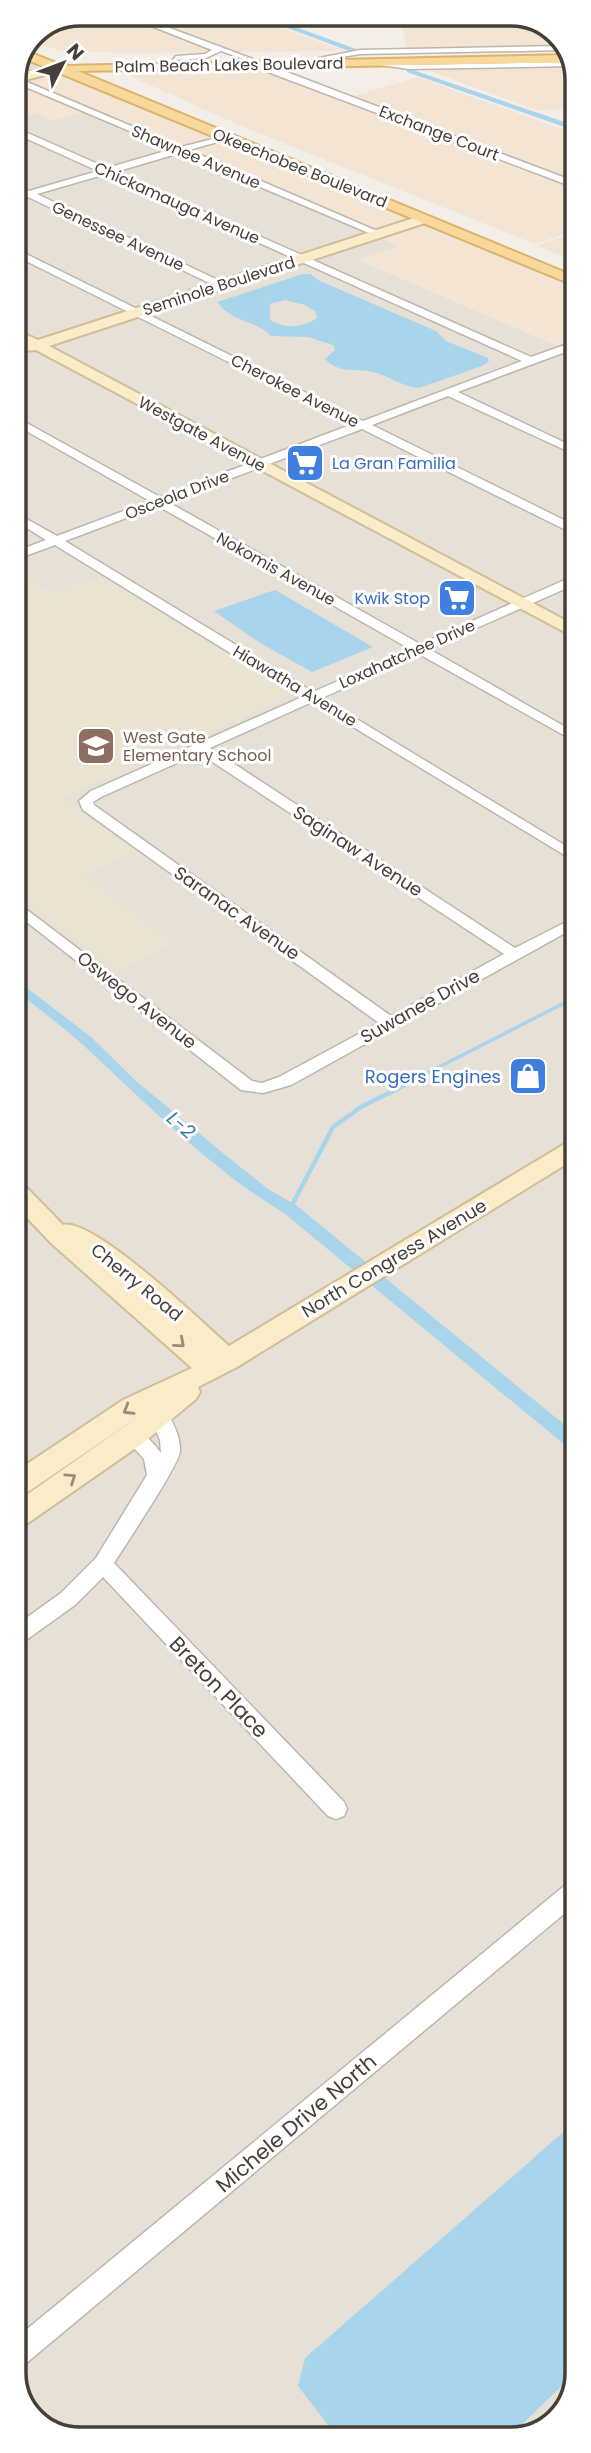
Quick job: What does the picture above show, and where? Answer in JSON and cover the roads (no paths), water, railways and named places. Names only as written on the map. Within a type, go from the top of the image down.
[{"type":"main road","name":"Okeechobee Boulevard","points":[[37,48],[78,62],[297,155],[426,214],[565,273]]},
{"type":"main road","points":[[44,51],[59,54]]},
{"type":"main road","name":"Palm Beach Lakes Boulevard","points":[[60,68],[78,62],[136,57],[288,59],[444,56],[475,61],[559,55]]},
{"type":"main road","name":"Okeechobee Boulevard","points":[[31,57],[340,185],[426,214]]},
{"type":"main road","points":[[263,65],[288,59]]},
{"type":"main road","name":"Palm Beach Lakes Boulevard","points":[[78,62],[151,67],[560,59]]},
{"type":"main road","points":[[134,88],[125,74],[151,67]]},
{"type":"main road","points":[[156,108],[187,116],[223,131],[245,134]]},
{"type":"main road","points":[[225,137],[243,138],[268,149],[297,155]]},
{"type":"main road","points":[[426,214],[484,237],[520,246]]},
{"type":"main road","name":"Okeechobee Boulevard","points":[[520,246],[565,271]]},
{"type":"street","points":[[157,26],[249,59]]},
{"type":"street","points":[[176,58],[210,55],[217,51],[213,47]]},
{"type":"street","points":[[323,58],[354,52],[555,48]]},
{"type":"street","points":[[416,51],[444,56]]},
{"type":"street","points":[[475,61],[562,64]]},
{"type":"street","points":[[302,81],[291,72],[295,67],[306,64]]},
{"type":"street","name":"Exchange Court","points":[[263,65],[565,181]]},
{"type":"street","points":[[26,77],[60,68]]},
{"type":"street","name":"Shawnee Avenue","points":[[26,85],[379,234]]},
{"type":"street","name":"Chickamauga Avenue","points":[[26,136],[531,361]]},
{"type":"street","points":[[28,194],[225,137]]},
{"type":"street","name":"Genessee Avenue","points":[[28,194],[222,285]]},
{"type":"street","name":"Seminole Boulevard","points":[[26,349],[379,234],[426,214]]},
{"type":"street","name":"Cherokee Avenue","points":[[26,257],[565,526]]},
{"type":"street","name":"Westgate Avenue","points":[[26,339],[565,627]]},
{"type":"street","name":"Osceola Drive","points":[[26,551],[565,348]]},
{"type":"street","points":[[449,392],[565,447]]},
{"type":"street","name":"Nokomis Avenue","points":[[26,426],[565,732]]},
{"type":"street","name":"Hiawatha Avenue","points":[[26,522],[565,851]]},
{"type":"street","name":"Loxahatchee Drive","points":[[86,801],[96,794],[565,584]]},
{"type":"street","name":"Saginaw Avenue","points":[[201,748],[514,954]]},
{"type":"street","name":"Saranac Avenue","points":[[86,801],[88,807],[390,1023]]},
{"type":"street","name":"Oswego Avenue","points":[[26,913],[247,1086],[263,1088]]},
{"type":"street","name":"Suwanee Drive","points":[[263,1088],[285,1081],[565,927]]},
{"type":"street","name":"North Congress Avenue","points":[[26,1479],[132,1407],[220,1365],[565,1155]]},
{"type":"street","name":"Cherry Road","points":[[26,1202],[60,1237],[220,1365]]},
{"type":"street","name":"North Congress Avenue","points":[[26,1509],[133,1436],[220,1365]]},
{"type":"street","points":[[26,1629],[68,1599],[103,1564],[157,1476],[168,1465],[173,1447],[159,1415]]},
{"type":"street","points":[[133,1436],[153,1456],[157,1476]]},
{"type":"street","name":"Breton Place","points":[[103,1564],[336,1809]]},
{"type":"street","name":"Michele Drive North","points":[[26,2347],[565,1899]]},
{"type":"water","points":[[310,274],[320,281],[436,331],[446,341],[488,358],[489,361],[482,366],[419,388],[414,387],[370,371],[337,367],[325,359],[335,350],[333,345],[308,337],[271,336],[259,327],[230,314],[217,302]],"holes":[[[285,300],[305,305],[315,311],[317,318],[294,326],[270,320],[270,304]]]},
{"type":"water","points":[[275,590],[373,647],[312,672],[257,641],[214,611]]},
{"type":"water","points":[[565,2130],[564,2380],[563,2384],[520,2426],[330,2427],[298,2386],[305,2358]]},
{"type":"waterway","points":[[287,26],[352,49]]},
{"type":"waterway","points":[[410,70],[565,125]]},
{"type":"waterway","name":"L-2","points":[[26,992],[86,1040],[132,1085],[224,1162],[263,1193],[290,1209],[565,1435]]},
{"type":"waterway","points":[[402,1086],[565,1003]]},
{"type":"waterway","points":[[290,1209],[333,1127],[361,1107],[405,1085]]},
{"type":"place","name":"La Gran Familia","points":[[305,463]]},
{"type":"place","name":"Kwik Stop","points":[[457,598]]},
{"type":"place","name":"West Gate Elementary School","points":[[96,746]]},
{"type":"place","name":"Rogers Engines","points":[[528,1076]]}]
